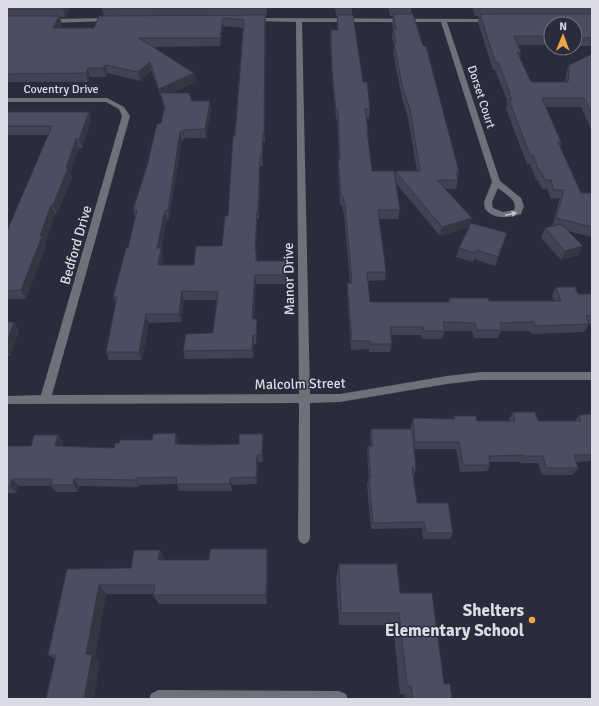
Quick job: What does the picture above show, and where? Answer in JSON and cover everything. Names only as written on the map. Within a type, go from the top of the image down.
[{"type":"street","points":[[38,21],[116,20]]},
{"type":"street","points":[[249,20],[498,20]]},
{"type":"street","name":"Manor Drive","points":[[299,20],[304,399],[304,538]]},
{"type":"street","name":"Dorset Court","points":[[443,20],[496,182]]},
{"type":"street","name":"Coventry Drive","points":[[7,100],[99,99],[114,103]]},
{"type":"street","name":"Bedford Drive","points":[[46,400],[126,121],[126,116],[122,108],[114,103]]},
{"type":"street","name":"Malcolm Street","points":[[7,400],[340,398],[447,380],[481,376],[592,376]]},
{"type":"street","points":[[156,699],[158,697],[341,699]]},
{"type":"building","points":[[7,7],[64,7],[63,9],[7,9]]},
{"type":"building","points":[[103,7],[266,7],[266,8],[102,9]]},
{"type":"building","points":[[352,7],[352,8],[336,8]]},
{"type":"building","points":[[411,7],[411,8],[391,8]]},
{"type":"building","points":[[477,7],[592,7],[477,8]]},
{"type":"building","points":[[393,14],[413,14],[423,46],[426,46],[459,172],[456,172],[458,180],[437,180],[472,218],[442,227],[395,171],[420,171],[410,109],[403,90],[394,43],[396,43],[393,29],[396,29]]},
{"type":"building","points":[[480,14],[592,14],[592,38],[583,38],[583,16],[543,16],[543,36],[514,36],[521,52],[517,52],[531,82],[568,82],[569,65],[592,54],[592,114],[584,98],[542,98],[561,142],[558,142],[581,193],[592,193],[592,227],[556,218],[564,190],[554,190],[551,180],[545,180],[541,171],[539,171],[533,155],[530,155],[509,100],[512,100],[510,93],[498,62],[495,62]]},
{"type":"building","points":[[265,15],[264,133],[262,157],[260,157],[255,250],[256,261],[286,261],[286,275],[255,275],[252,319],[257,319],[256,335],[253,335],[252,350],[183,351],[186,334],[213,333],[218,292],[182,291],[179,314],[146,314],[139,352],[106,352],[117,297],[113,297],[126,248],[128,248],[137,210],[133,210],[147,166],[157,124],[161,123],[165,106],[160,93],[189,93],[192,101],[210,101],[205,129],[183,130],[183,132],[180,132],[168,210],[165,210],[157,248],[161,248],[158,265],[194,265],[196,246],[222,246],[225,216],[228,216],[233,136],[235,136],[244,20],[223,18],[220,38],[139,38],[194,73],[159,89],[150,62],[138,72],[105,65],[103,68],[88,68],[86,73],[7,74],[7,16],[59,16],[53,28],[94,28],[99,16]]},
{"type":"building","points":[[337,15],[353,15],[363,82],[367,82],[370,109],[365,109],[372,171],[394,171],[400,210],[378,210],[386,272],[367,272],[370,302],[450,302],[449,298],[488,298],[489,301],[561,301],[556,287],[575,287],[578,294],[592,294],[592,315],[586,316],[589,324],[535,326],[534,322],[500,323],[502,330],[477,330],[475,323],[443,322],[445,331],[424,331],[423,327],[390,327],[392,344],[370,344],[370,341],[352,341],[347,283],[352,283],[345,206],[343,197],[341,196],[338,159],[340,159],[338,110],[336,110],[332,70],[331,30],[338,30]]},
{"type":"building","points":[[7,112],[89,112],[79,139],[76,139],[66,168],[68,168],[53,205],[51,205],[40,236],[42,236],[21,290],[7,291],[7,231],[52,126],[7,126]]},
{"type":"building","points":[[471,223],[507,233],[498,257],[477,250],[475,253],[459,248]]},
{"type":"building","points":[[561,224],[583,246],[565,251],[545,228]]},
{"type":"building","points":[[7,322],[14,322],[7,342]]},
{"type":"building","points":[[513,412],[535,412],[538,421],[581,421],[579,415],[592,414],[592,455],[574,455],[578,468],[546,468],[543,456],[524,455],[489,456],[490,465],[463,465],[459,442],[415,442],[413,418],[454,419],[454,416],[476,416],[477,421],[515,421]]},
{"type":"building","points":[[371,429],[412,429],[416,468],[412,468],[417,503],[448,503],[453,533],[426,533],[424,522],[373,523],[368,446],[373,446]]},
{"type":"building","points":[[176,433],[175,444],[202,445],[239,444],[239,434],[263,434],[262,455],[257,455],[256,477],[230,478],[230,484],[176,484],[177,477],[136,478],[136,480],[74,479],[73,485],[51,485],[52,479],[12,479],[10,486],[7,486],[7,446],[31,446],[34,435],[58,435],[55,446],[114,448],[115,443],[119,443],[120,440],[152,440],[153,434]]},
{"type":"building","points":[[210,549],[267,549],[266,595],[153,595],[155,585],[99,585],[86,654],[92,655],[84,699],[46,699],[56,655],[48,655],[67,569],[131,568],[134,550],[160,550],[158,560],[209,560]]},
{"type":"building","points":[[339,564],[397,564],[400,593],[432,593],[444,684],[450,684],[452,699],[413,699],[411,686],[407,686],[399,613],[341,613]]},
{"type":"place","name":"Shelters Elementary School","points":[[532,620]]}]
